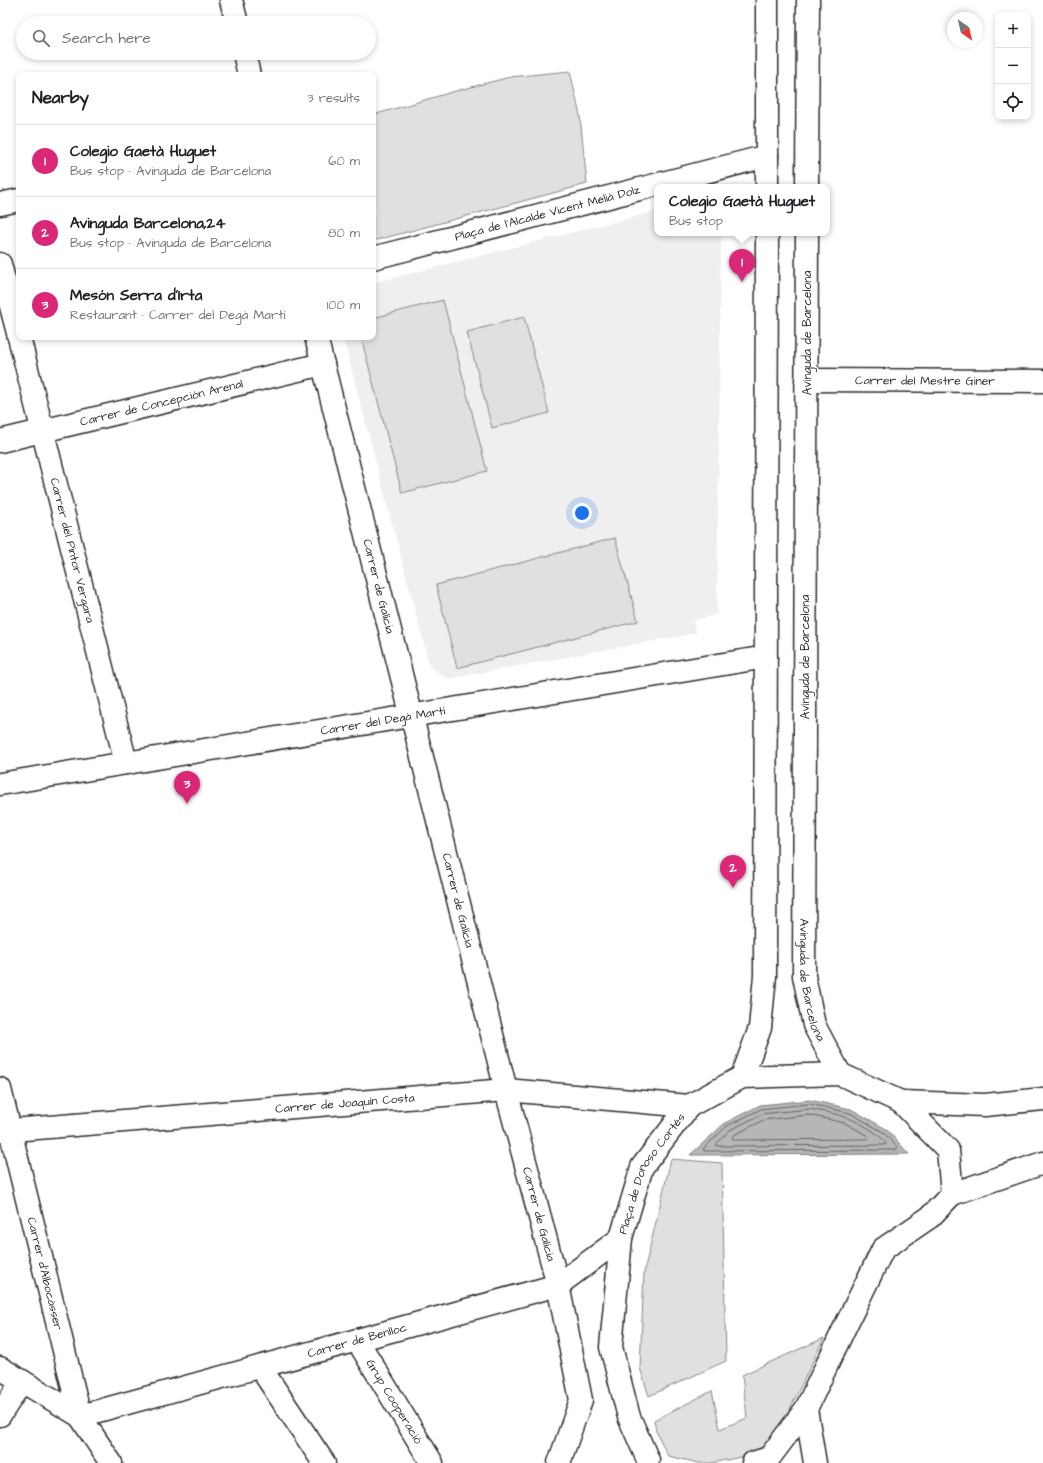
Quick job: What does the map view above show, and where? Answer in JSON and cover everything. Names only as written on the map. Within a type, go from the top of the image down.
[{"type":"street","points":[[231,0],[235,16]]},
{"type":"street","points":[[767,0],[767,184]]},
{"type":"street","points":[[807,184],[808,0]]},
{"type":"street","points":[[246,60],[249,72]]},
{"type":"street","name":"Plaça de l'Alcalde Vicent Meliá Dolz","points":[[659,184],[767,156]]},
{"type":"street","name":"Plaça de l'Alcalde Vicent Meliá Dolz","points":[[376,257],[654,185]]},
{"type":"street","points":[[0,204],[16,201]]},
{"type":"street","points":[[742,1077],[760,1028],[765,976],[767,236]]},
{"type":"street","name":"Avinguda de Barcelona","points":[[807,236],[804,976],[814,1025],[840,1074]]},
{"type":"street","name":"Carrer del Pintor Vergara","points":[[0,264],[16,325]]},
{"type":"street","name":"Carrer del Pintor Vergara","points":[[20,340],[126,763]]},
{"type":"street","name":"Carrer de Galícia","points":[[317,340],[506,1090],[558,1285],[581,1400],[559,1463]]},
{"type":"street","name":"Carrer de Concepción Arenal","points":[[0,441],[323,364]]},
{"type":"street","name":"Carrer del Mestre Giner","points":[[806,380],[1043,381]]},
{"type":"street","name":"Carrer del Degà Martí","points":[[0,784],[766,657]]},
{"type":"street","name":"Plaça de Donoso Cortés","points":[[643,1462],[629,1417],[611,1346],[620,1238],[642,1167],[689,1106],[742,1077],[840,1074],[901,1102],[948,1150],[952,1194]]},
{"type":"street","name":"Carrer d'Albocàsser","points":[[0,1089],[5,1130],[80,1416]]},
{"type":"street","name":"Carrer de Joaquín Costa","points":[[5,1130],[506,1090],[689,1106]]},
{"type":"street","name":"Plaça de Donoso Cortés","points":[[901,1102],[985,1105],[1043,1099]]},
{"type":"street","points":[[753,1463],[769,1458],[806,1409],[883,1249],[930,1217],[952,1194],[1043,1164]]},
{"type":"street","name":"Carrer de Benlloc","points":[[80,1416],[558,1285],[620,1238]]},
{"type":"street","name":"Grup Cooperació","points":[[356,1340],[432,1463]]},
{"type":"street","points":[[260,1367],[315,1460]]},
{"type":"street","points":[[0,1368],[80,1416],[111,1463]]},
{"type":"street","points":[[0,1415],[22,1381]]},
{"type":"street","points":[[806,1409],[815,1463]]},
{"type":"shaded area","points":[[570,71],[580,116],[587,184],[376,240],[376,114],[510,77]]},
{"type":"shaded area","points":[[654,212],[654,236],[721,236],[717,614],[693,621],[696,633],[448,679],[430,667],[344,340],[376,340],[376,282]]},
{"type":"shaded area","points":[[443,300],[487,471],[402,493],[362,340],[376,340],[376,317]]},
{"type":"shaded area","points":[[524,317],[549,413],[492,428],[467,332]]},
{"type":"shaded area","points":[[615,538],[638,621],[457,668],[436,585]]},
{"type":"shaded area","points":[[671,1159],[722,1163],[726,1361],[649,1396],[640,1368],[644,1272]]},
{"type":"shaded area","points":[[824,1338],[775,1440],[746,1456],[711,1463],[699,1463],[668,1456],[656,1431],[654,1420],[712,1391],[720,1429],[747,1418],[742,1375]]},
{"type":"water","points":[[810,1100],[851,1109],[886,1129],[909,1154],[690,1155],[725,1123],[760,1105]]},
{"type":"place","name":"Colegio Gaetà Huguet","points":[[742,282]]},
{"type":"place","name":"Mesón Serra d'Irta","points":[[187,804]]},
{"type":"place","name":"Avinguda Barcelona,24","points":[[733,888]]}]
